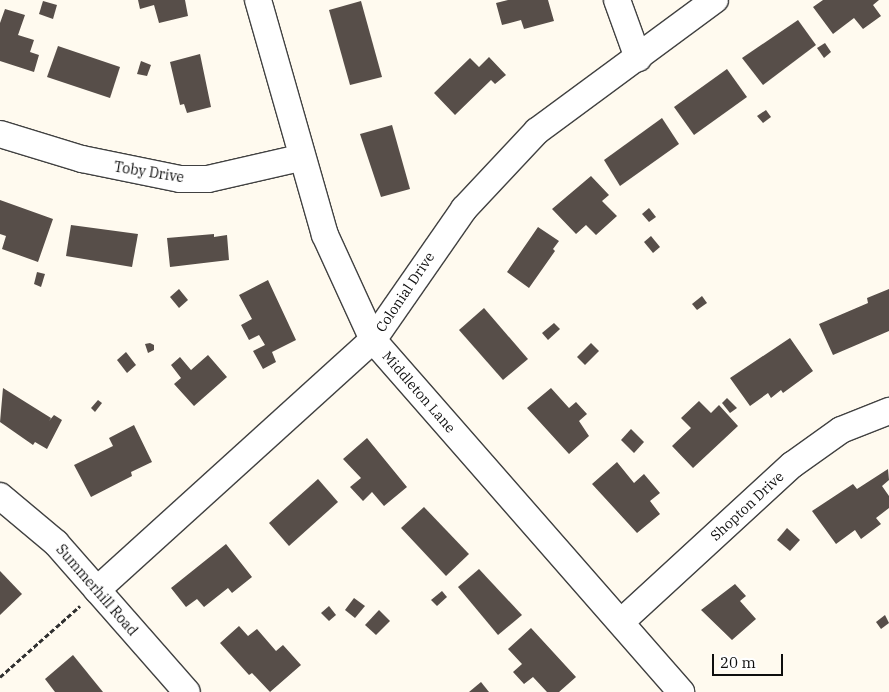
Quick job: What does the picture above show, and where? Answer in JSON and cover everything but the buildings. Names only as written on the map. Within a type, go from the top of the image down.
[{"type":"street","name":"Middleton Lane","points":[[258,0],[300,158],[333,257],[373,340],[681,692]]},
{"type":"street","points":[[617,0],[638,58]]},
{"type":"street","name":"Colonial Drive","points":[[97,590],[373,340],[444,235],[486,181],[537,131],[715,0]]},
{"type":"street","name":"Toby Drive","points":[[0,134],[90,161],[180,179],[208,179],[300,158]]},
{"type":"street","name":"Shopton Drive","points":[[620,622],[792,465],[841,430],[889,412]]},
{"type":"street","name":"Summerhill Road","points":[[0,496],[56,542],[187,692]]},
{"type":"path","points":[[0,677],[97,590]]}]
